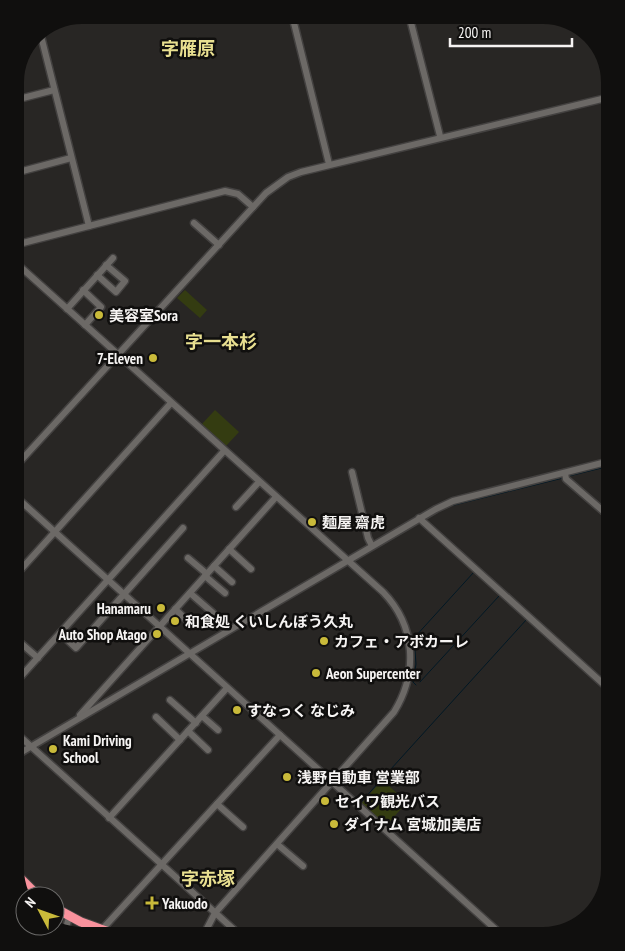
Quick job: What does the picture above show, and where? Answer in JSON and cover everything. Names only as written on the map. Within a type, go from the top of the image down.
[{"type":"highway","points":[[65,914],[88,927]]},
{"type":"street","points":[[294,24],[329,164]]},
{"type":"street","points":[[411,24],[440,136]]},
{"type":"street","points":[[42,39],[88,226]]},
{"type":"street","points":[[24,98],[54,90]]},
{"type":"street","points":[[24,457],[119,356],[266,193],[288,177],[329,164],[440,136],[601,99]]},
{"type":"street","points":[[24,171],[71,158]]},
{"type":"street","points":[[24,243],[225,191],[238,194],[253,207]]},
{"type":"street","points":[[194,223],[219,245]]},
{"type":"street","points":[[67,309],[113,258]]},
{"type":"street","points":[[97,275],[116,292],[125,282],[106,265]]},
{"type":"street","points":[[24,270],[383,592],[395,606],[406,627],[411,663],[405,691],[394,712],[215,913],[208,927]]},
{"type":"street","points":[[83,290],[101,307],[85,325]]},
{"type":"street","points":[[24,566],[171,402]]},
{"type":"street","points":[[24,673],[224,451]]},
{"type":"street","points":[[24,751],[346,560],[453,501],[565,476],[601,465]]},
{"type":"street","points":[[352,472],[368,538],[372,546]]},
{"type":"street","points":[[565,476],[601,510]]},
{"type":"street","points":[[236,507],[259,482]]},
{"type":"street","points":[[78,718],[276,497]]},
{"type":"street","points":[[24,504],[492,927]]},
{"type":"street","points":[[420,520],[601,682]]},
{"type":"street","points":[[60,633],[76,648],[183,528]]},
{"type":"street","points":[[229,549],[251,569]]},
{"type":"street","points":[[188,558],[225,593]]},
{"type":"street","points":[[214,566],[232,582]]},
{"type":"street","points":[[190,593],[213,613]]},
{"type":"street","points":[[175,609],[192,625]]},
{"type":"street","points":[[24,646],[38,658]]},
{"type":"street","points":[[109,818],[227,688]]},
{"type":"street","points":[[170,700],[196,722]]},
{"type":"street","points":[[202,716],[218,730]]},
{"type":"street","points":[[156,717],[180,740]]},
{"type":"street","points":[[188,731],[208,750]]},
{"type":"street","points":[[105,927],[280,735]]},
{"type":"street","points":[[24,740],[231,927]]},
{"type":"street","points":[[217,804],[243,828]]},
{"type":"street","points":[[277,844],[303,866]]},
{"type":"street","points":[[67,925],[69,917]]},
{"type":"green space","points":[[185,290],[207,310],[200,318],[177,298]]},
{"type":"green space","points":[[215,410],[239,432],[226,446],[202,424]]},
{"type":"green space","points":[[382,780],[407,802],[386,826],[361,804]]},
{"type":"waterway","points":[[569,476],[601,468]]},
{"type":"waterway","points":[[450,506],[563,478]]},
{"type":"waterway","points":[[416,685],[413,682],[416,664],[414,638],[474,572]]},
{"type":"waterway","points":[[420,682],[499,596]]},
{"type":"waterway","points":[[361,802],[527,619]]},
{"type":"place","name":"美容室Sora","points":[[99,315]]},
{"type":"place","name":"7-Eleven","points":[[153,358]]},
{"type":"place","name":"麺屋 齋虎","points":[[312,522]]},
{"type":"place","name":"Hanamaru","points":[[161,608]]},
{"type":"place","name":"和食処 くいしんぼう久丸","points":[[175,621]]},
{"type":"place","name":"Auto Shop Atago","points":[[157,634]]},
{"type":"place","name":"カフェ・アボカーレ","points":[[324,641]]},
{"type":"place","name":"Aeon Supercenter","points":[[316,673]]},
{"type":"place","name":"すなっく なじみ","points":[[237,710]]},
{"type":"place","name":"Kami Driving School","points":[[53,749]]},
{"type":"place","name":"浅野自動車 営業部","points":[[287,777]]},
{"type":"place","name":"セイワ観光バス","points":[[325,801]]},
{"type":"place","name":"ダイナム 宮城加美店","points":[[334,824]]},
{"type":"place","name":"Yakuodo","points":[[152,903]]},
{"type":"district","name":"字雁原","points":[[188,48]]},
{"type":"district","name":"字一本杉","points":[[221,341]]},
{"type":"district","name":"字赤塚","points":[[208,878]]}]
